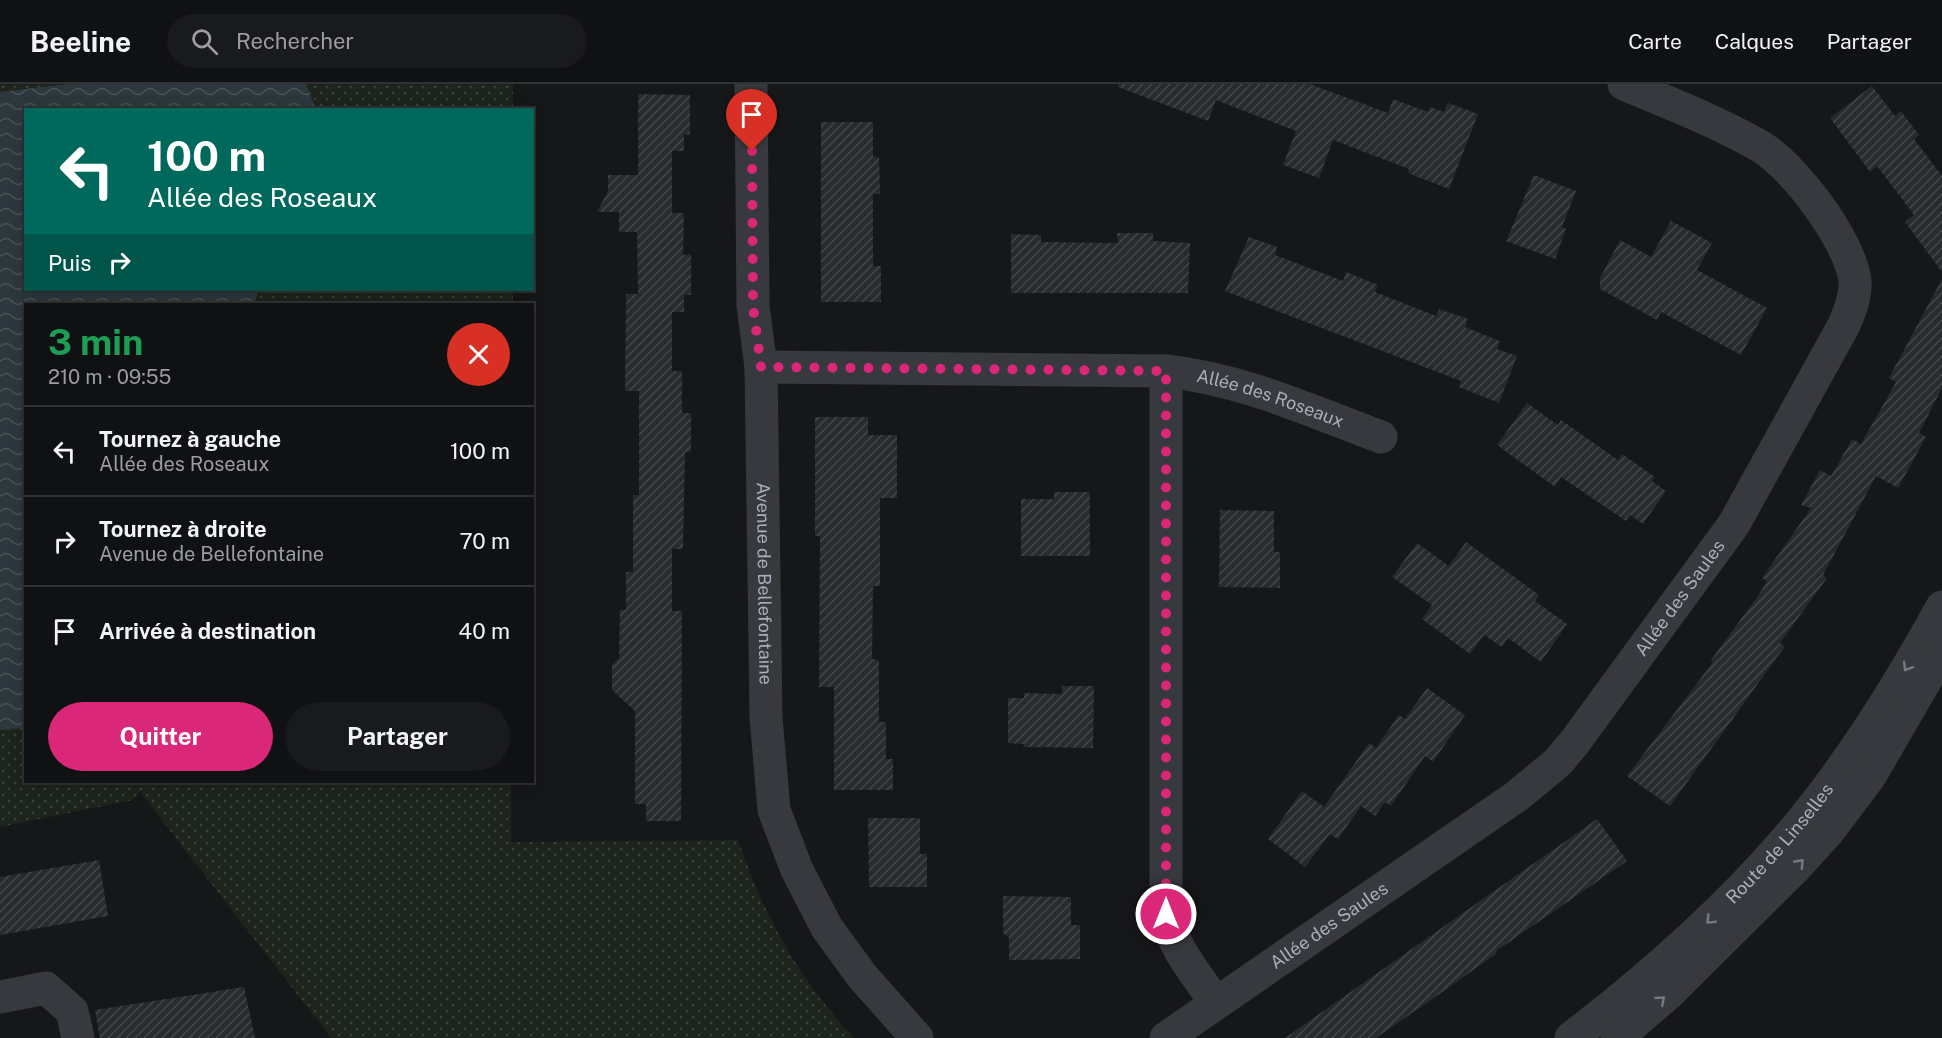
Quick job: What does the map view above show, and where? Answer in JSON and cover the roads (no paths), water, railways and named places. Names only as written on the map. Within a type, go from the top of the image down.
[{"type":"street","name":"Avenue de Bellefontaine","points":[[751,84],[753,306],[761,367],[766,717],[774,810],[797,870],[827,928],[862,976],[917,1038]]},
{"type":"street","name":"Allée des Saules","points":[[1166,1038],[1517,796],[1558,762],[1734,524],[1752,496],[1848,316],[1855,283],[1851,262],[1843,244],[1801,184],[1782,164],[1760,146],[1624,84]]},
{"type":"street","name":"Allée des Roseaux","points":[[761,367],[1166,371],[1194,374],[1230,383],[1381,437]]},
{"type":"street","points":[[1166,371],[1166,914],[1169,930],[1182,955],[1216,1002]]},
{"type":"street","name":"Route de Linselles","points":[[1571,1038],[1675,954],[1785,841],[1856,747],[1942,608]]},
{"type":"street","name":"Route de Linselles","points":[[1617,1038],[1669,993],[1796,867],[1827,833],[1869,777],[1942,652]]},
{"type":"street","points":[[0,998],[46,988],[72,1011],[78,1038]]},
{"type":"water","points":[[68,84],[306,84],[316,108],[24,108],[24,291],[259,291],[254,303],[24,303],[24,728],[0,730],[0,92]]}]
